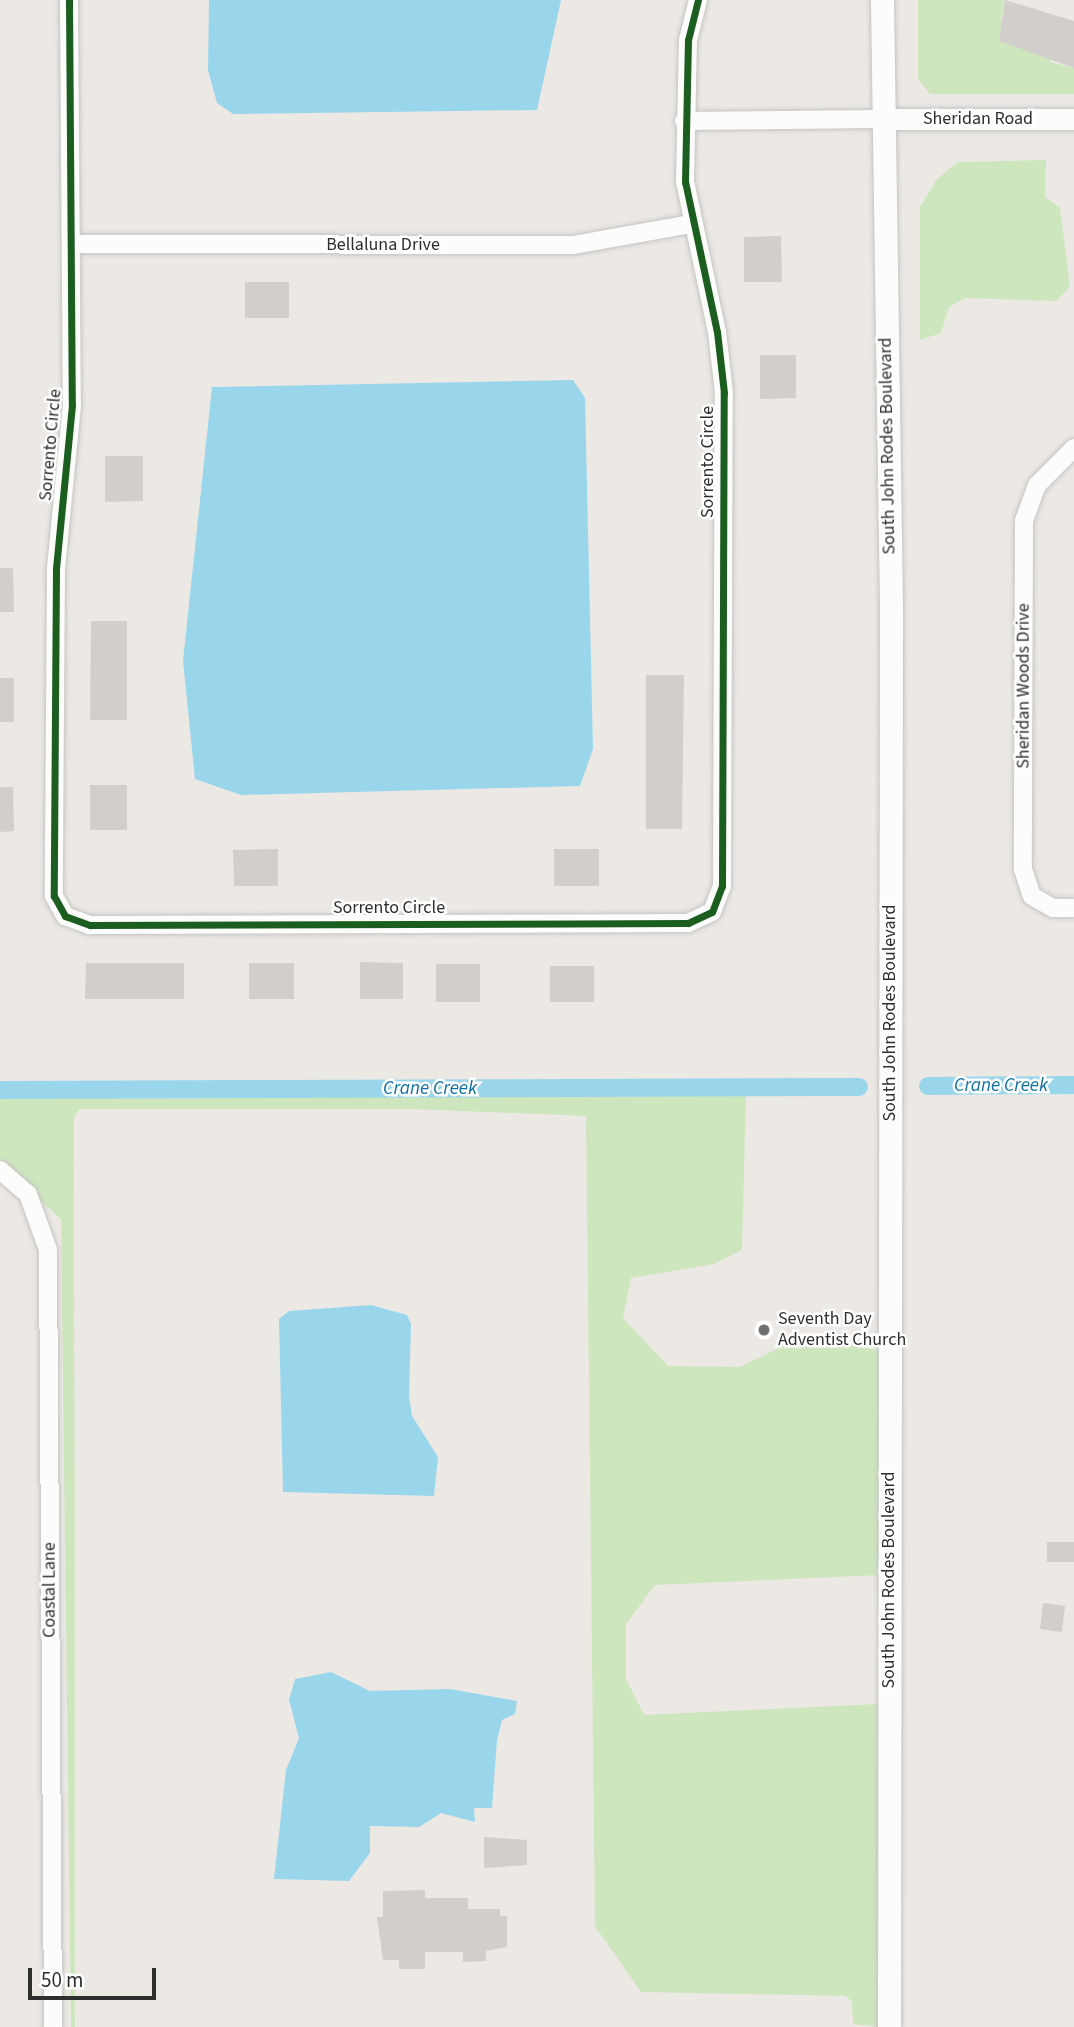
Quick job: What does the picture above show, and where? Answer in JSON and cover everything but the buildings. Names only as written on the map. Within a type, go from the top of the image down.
[{"type":"main road","name":"South John Rodes Boulevard","points":[[882,0],[881,119],[891,609],[889,2027]]},
{"type":"street","name":"Sorrento Circle","points":[[69,0],[72,405],[56,582],[54,896],[65,916],[90,925],[688,923],[712,912],[722,873],[724,393],[717,332],[691,224],[684,121],[688,40],[698,0]]},
{"type":"street","points":[[684,121],[881,119]]},
{"type":"street","name":"Sheridan Road","points":[[881,119],[1074,119]]},
{"type":"street","name":"Bellaluna Drive","points":[[72,244],[573,245],[691,224]]},
{"type":"street","name":"Sheridan Woods Drive","points":[[1074,448],[1037,485],[1024,521],[1023,799],[1023,869],[1032,896],[1053,908],[1074,908]]},
{"type":"street","name":"Coastal Lane","points":[[0,1170],[28,1194],[48,1250],[52,2027]]},
{"type":"green space","points":[[918,0],[1005,0],[1001,20],[1051,57],[1050,62],[1074,68],[1074,94],[930,94],[918,79]]},
{"type":"green space","points":[[1046,160],[1045,197],[1060,208],[1070,286],[1056,301],[965,298],[949,307],[941,333],[920,340],[920,207],[937,179],[958,162]]},
{"type":"green space","points":[[102,1088],[746,1093],[742,1250],[714,1264],[631,1278],[623,1318],[668,1366],[739,1367],[806,1336],[881,1351],[880,1575],[655,1585],[626,1624],[626,1679],[644,1715],[878,1704],[880,2027],[853,2024],[852,2001],[845,1996],[641,1992],[595,1926],[586,1116],[412,1109],[79,1109],[74,1117],[75,2027],[71,2027],[61,1219],[0,1165],[0,1095]]},
{"type":"water","points":[[209,0],[561,0],[537,110],[233,114],[217,103],[208,70]]},
{"type":"water","points":[[573,380],[585,398],[593,749],[580,786],[241,795],[195,779],[183,661],[212,387]]},
{"type":"water","points":[[371,1305],[407,1315],[411,1324],[409,1396],[412,1416],[438,1457],[434,1496],[283,1492],[279,1319],[289,1311]]},
{"type":"water","points":[[331,1672],[370,1691],[450,1689],[517,1701],[515,1714],[502,1720],[497,1740],[492,1808],[474,1808],[475,1822],[441,1813],[419,1827],[370,1826],[370,1853],[349,1881],[274,1879],[286,1770],[299,1738],[289,1700],[295,1679]]},
{"type":"waterway","name":"Crane Creek","points":[[928,1086],[1074,1085]]},
{"type":"waterway","name":"Crane Creek","points":[[0,1090],[859,1087]]},
{"type":"cycle path","points":[[69,0],[72,405],[56,569],[54,896],[65,916],[90,925],[688,923],[712,912],[722,886],[724,393],[717,332],[685,182],[688,40],[698,0]]},
{"type":"place","name":"Seventh Day Adventist Church","points":[[764,1330]]}]
